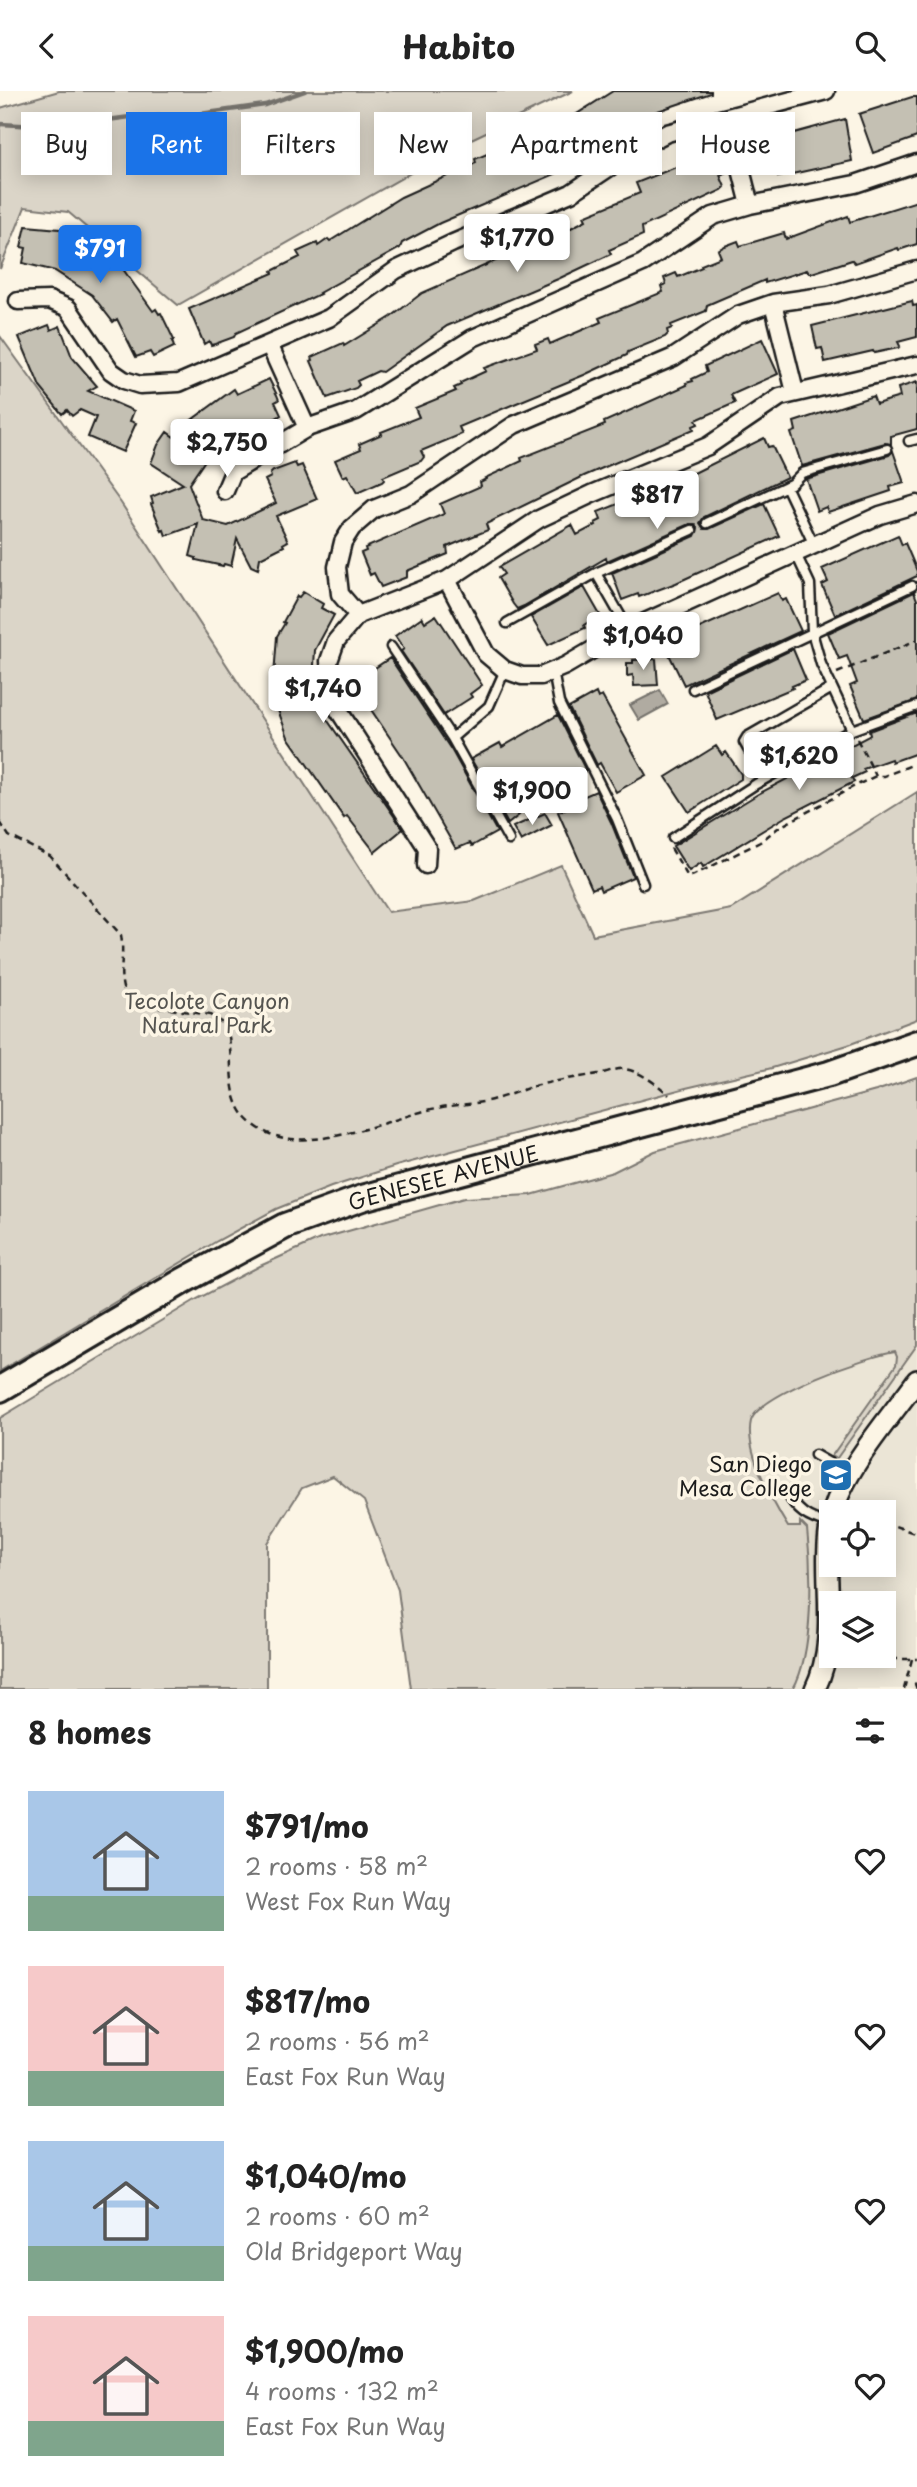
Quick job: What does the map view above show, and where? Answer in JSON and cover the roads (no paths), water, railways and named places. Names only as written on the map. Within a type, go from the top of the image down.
[{"type":"main road","name":"GENESEE AVENUE","points":[[0,1389],[183,1281],[285,1226],[362,1198],[829,1074],[917,1043]]},
{"type":"street","points":[[750,112],[826,91]]},
{"type":"street","points":[[18,301],[50,300],[68,309],[111,371],[124,380],[140,385],[179,383],[329,318],[396,270],[571,193],[640,147],[676,131]]},
{"type":"street","points":[[225,491],[233,472],[307,428],[356,411],[473,338],[643,263],[713,216],[750,205],[855,184],[917,163]]},
{"type":"street","points":[[742,175],[750,205]]},
{"type":"street","points":[[358,615],[340,594],[337,567],[343,542],[352,528],[374,509],[411,494],[514,425],[674,357],[738,315],[773,303],[829,295],[917,270]]},
{"type":"street","points":[[773,303],[795,392]]},
{"type":"street","points":[[269,344],[307,428]]},
{"type":"street","points":[[426,865],[427,848],[339,711],[331,690],[329,661],[336,641],[358,615],[447,580],[539,519],[708,446],[780,397],[917,365]]},
{"type":"street","points":[[447,580],[486,655],[505,670],[523,676],[541,676],[628,629],[880,515],[917,504]]},
{"type":"street","points":[[837,1500],[850,1475],[917,1380]]},
{"type":"street","points":[[815,1689],[827,1647],[829,1577]]},
{"type":"lane","points":[[707,523],[786,486],[802,473],[887,449]]},
{"type":"lane","points":[[786,486],[814,545]]},
{"type":"lane","points":[[507,623],[596,573],[692,530]]},
{"type":"lane","points":[[796,554],[810,584],[812,632],[827,677],[852,730]]},
{"type":"lane","points":[[596,573],[628,629]]},
{"type":"lane","points":[[693,689],[912,586]]},
{"type":"lane","points":[[391,647],[452,738],[509,840]]},
{"type":"lane","points":[[452,738],[489,706],[505,670]]},
{"type":"lane","points":[[553,671],[559,703],[617,819],[643,884]]},
{"type":"lane","points":[[765,779],[744,742],[747,737],[832,688]]},
{"type":"lane","points":[[673,838],[765,779],[852,730],[917,706]]},
{"type":"lane","points":[[815,1455],[850,1475]]},
{"type":"lane","points":[[786,1492],[794,1505],[811,1519],[819,1519]]},
{"type":"waterway","points":[[0,124],[55,127],[130,117],[193,115],[265,105],[305,91]]},
{"type":"place","name":"San Diego Mesa College","points":[[836,1475]]},
{"type":"park label","name":"Tecolote Canyon Natural Park","points":[[207,1012]]}]
